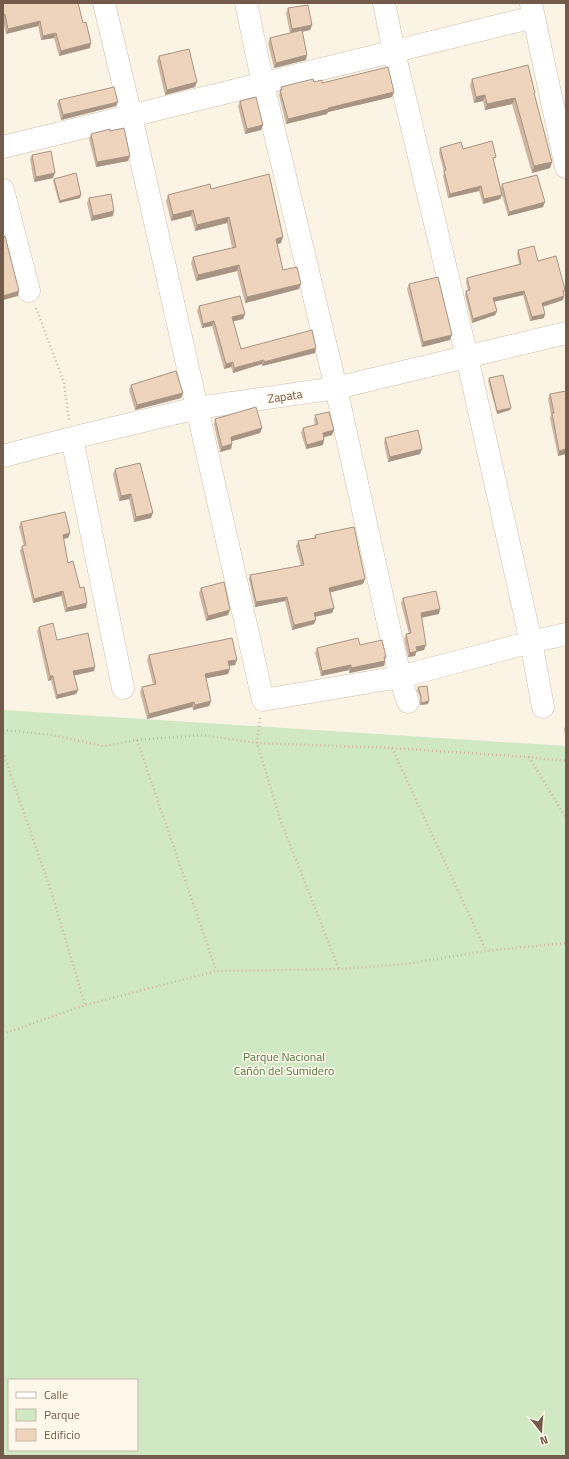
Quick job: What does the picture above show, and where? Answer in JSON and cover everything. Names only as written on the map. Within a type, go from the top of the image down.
[{"type":"street","points":[[104,3],[132,116],[263,700],[400,677],[566,634]]},
{"type":"street","points":[[246,3],[263,84],[336,388],[400,677],[408,702]]},
{"type":"street","points":[[384,3],[394,52],[467,357],[531,642],[543,707]]},
{"type":"street","points":[[3,147],[394,52],[533,10],[566,167]]},
{"type":"street","points":[[3,190],[29,291]]},
{"type":"street","name":"Zapata","points":[[3,456],[197,408],[336,388],[566,333]]},
{"type":"street","points":[[72,438],[123,688]]},
{"type":"path","points":[[29,291],[64,383],[72,438]]},
{"type":"path","points":[[263,700],[257,743],[281,822],[338,969]]},
{"type":"path","points":[[3,730],[52,735],[104,746],[137,740],[203,735],[257,743],[392,748],[566,761]]},
{"type":"path","points":[[137,740],[216,971]]},
{"type":"path","points":[[392,748],[486,951]]},
{"type":"path","points":[[3,752],[52,894],[85,1005]]},
{"type":"path","points":[[528,757],[566,818]]},
{"type":"path","points":[[3,1034],[85,1005],[216,971],[338,969],[405,964],[486,951],[566,943]]},
{"type":"green space","name":"Parque Nacional Cañón del Sumidero","points":[[3,710],[566,746],[566,1456],[3,1456]]},
{"type":"building","points":[[3,3],[78,3],[83,23],[86,22],[91,43],[61,51],[56,33],[43,36],[40,21],[8,29],[5,14],[3,15]]},
{"type":"building","points":[[308,5],[312,25],[292,29],[288,8]]},
{"type":"building","points":[[302,30],[307,55],[276,63],[270,38]]},
{"type":"building","points":[[189,49],[197,82],[167,90],[159,56]]},
{"type":"building","points":[[528,65],[552,162],[534,166],[515,98],[487,104],[485,95],[476,97],[472,79]]},
{"type":"building","points":[[388,67],[394,92],[288,119],[280,90],[282,90],[281,87],[313,79],[314,82],[322,80],[322,83]]},
{"type":"building","points":[[114,87],[118,102],[63,115],[59,100]]},
{"type":"building","points":[[256,97],[263,125],[247,129],[240,101]]},
{"type":"building","points":[[124,128],[130,156],[97,162],[91,134],[110,129],[110,131]]},
{"type":"building","points":[[492,141],[496,157],[493,158],[502,195],[484,199],[481,186],[450,194],[440,148],[461,142],[463,149]]},
{"type":"building","points":[[51,151],[55,173],[36,177],[32,155]]},
{"type":"building","points":[[76,173],[81,195],[60,201],[54,179]]},
{"type":"building","points":[[269,174],[283,237],[276,239],[283,270],[297,267],[301,284],[247,297],[239,265],[198,275],[193,257],[236,247],[229,217],[197,225],[193,210],[173,215],[168,195],[210,184],[211,189]]},
{"type":"building","points":[[537,175],[545,202],[509,212],[502,184]]},
{"type":"building","points":[[111,194],[114,211],[93,216],[89,198]]},
{"type":"building","points":[[5,236],[19,291],[3,296],[3,237]]},
{"type":"building","points":[[534,246],[538,261],[556,256],[565,290],[563,291],[564,296],[542,303],[545,314],[532,317],[524,291],[493,298],[497,311],[473,319],[466,291],[470,290],[467,278],[521,264],[518,250]]},
{"type":"building","points":[[438,277],[452,335],[423,342],[409,284]]},
{"type":"building","points":[[240,296],[245,314],[232,317],[241,349],[312,330],[316,348],[264,362],[264,360],[234,368],[233,362],[226,364],[214,321],[203,324],[199,306]]},
{"type":"building","points":[[176,371],[183,393],[137,405],[131,385]]},
{"type":"building","points":[[503,375],[511,408],[497,411],[489,378]]},
{"type":"building","points":[[566,391],[566,449],[559,451],[550,394]]},
{"type":"building","points":[[256,407],[262,428],[231,437],[232,444],[222,447],[215,419]]},
{"type":"building","points":[[329,412],[334,430],[323,433],[324,440],[307,445],[303,428],[318,424],[315,415]]},
{"type":"building","points":[[418,430],[422,449],[390,457],[385,438]]},
{"type":"building","points":[[140,463],[153,513],[136,517],[131,494],[121,496],[115,469]]},
{"type":"building","points":[[65,512],[70,533],[63,535],[68,563],[73,561],[80,588],[84,587],[87,603],[67,608],[63,591],[34,599],[22,546],[26,545],[21,522]]},
{"type":"building","points":[[354,527],[365,579],[329,588],[334,608],[314,613],[316,620],[294,625],[287,597],[256,602],[250,575],[304,565],[298,541],[316,538],[315,535]]},
{"type":"building","points":[[224,582],[230,610],[208,616],[201,588]]},
{"type":"building","points":[[436,591],[440,609],[421,613],[426,645],[416,647],[417,651],[410,653],[406,634],[411,633],[403,598]]},
{"type":"building","points":[[53,623],[57,640],[88,633],[95,667],[73,671],[78,690],[57,695],[53,676],[50,676],[39,627]]},
{"type":"building","points":[[232,638],[237,660],[228,661],[230,669],[205,674],[211,701],[195,705],[194,702],[149,714],[142,687],[156,684],[149,655]]},
{"type":"building","points":[[358,638],[360,645],[382,640],[386,657],[384,657],[385,661],[351,668],[351,665],[322,671],[317,648]]},
{"type":"building","points":[[427,686],[429,701],[421,703],[421,696],[418,687]]}]
